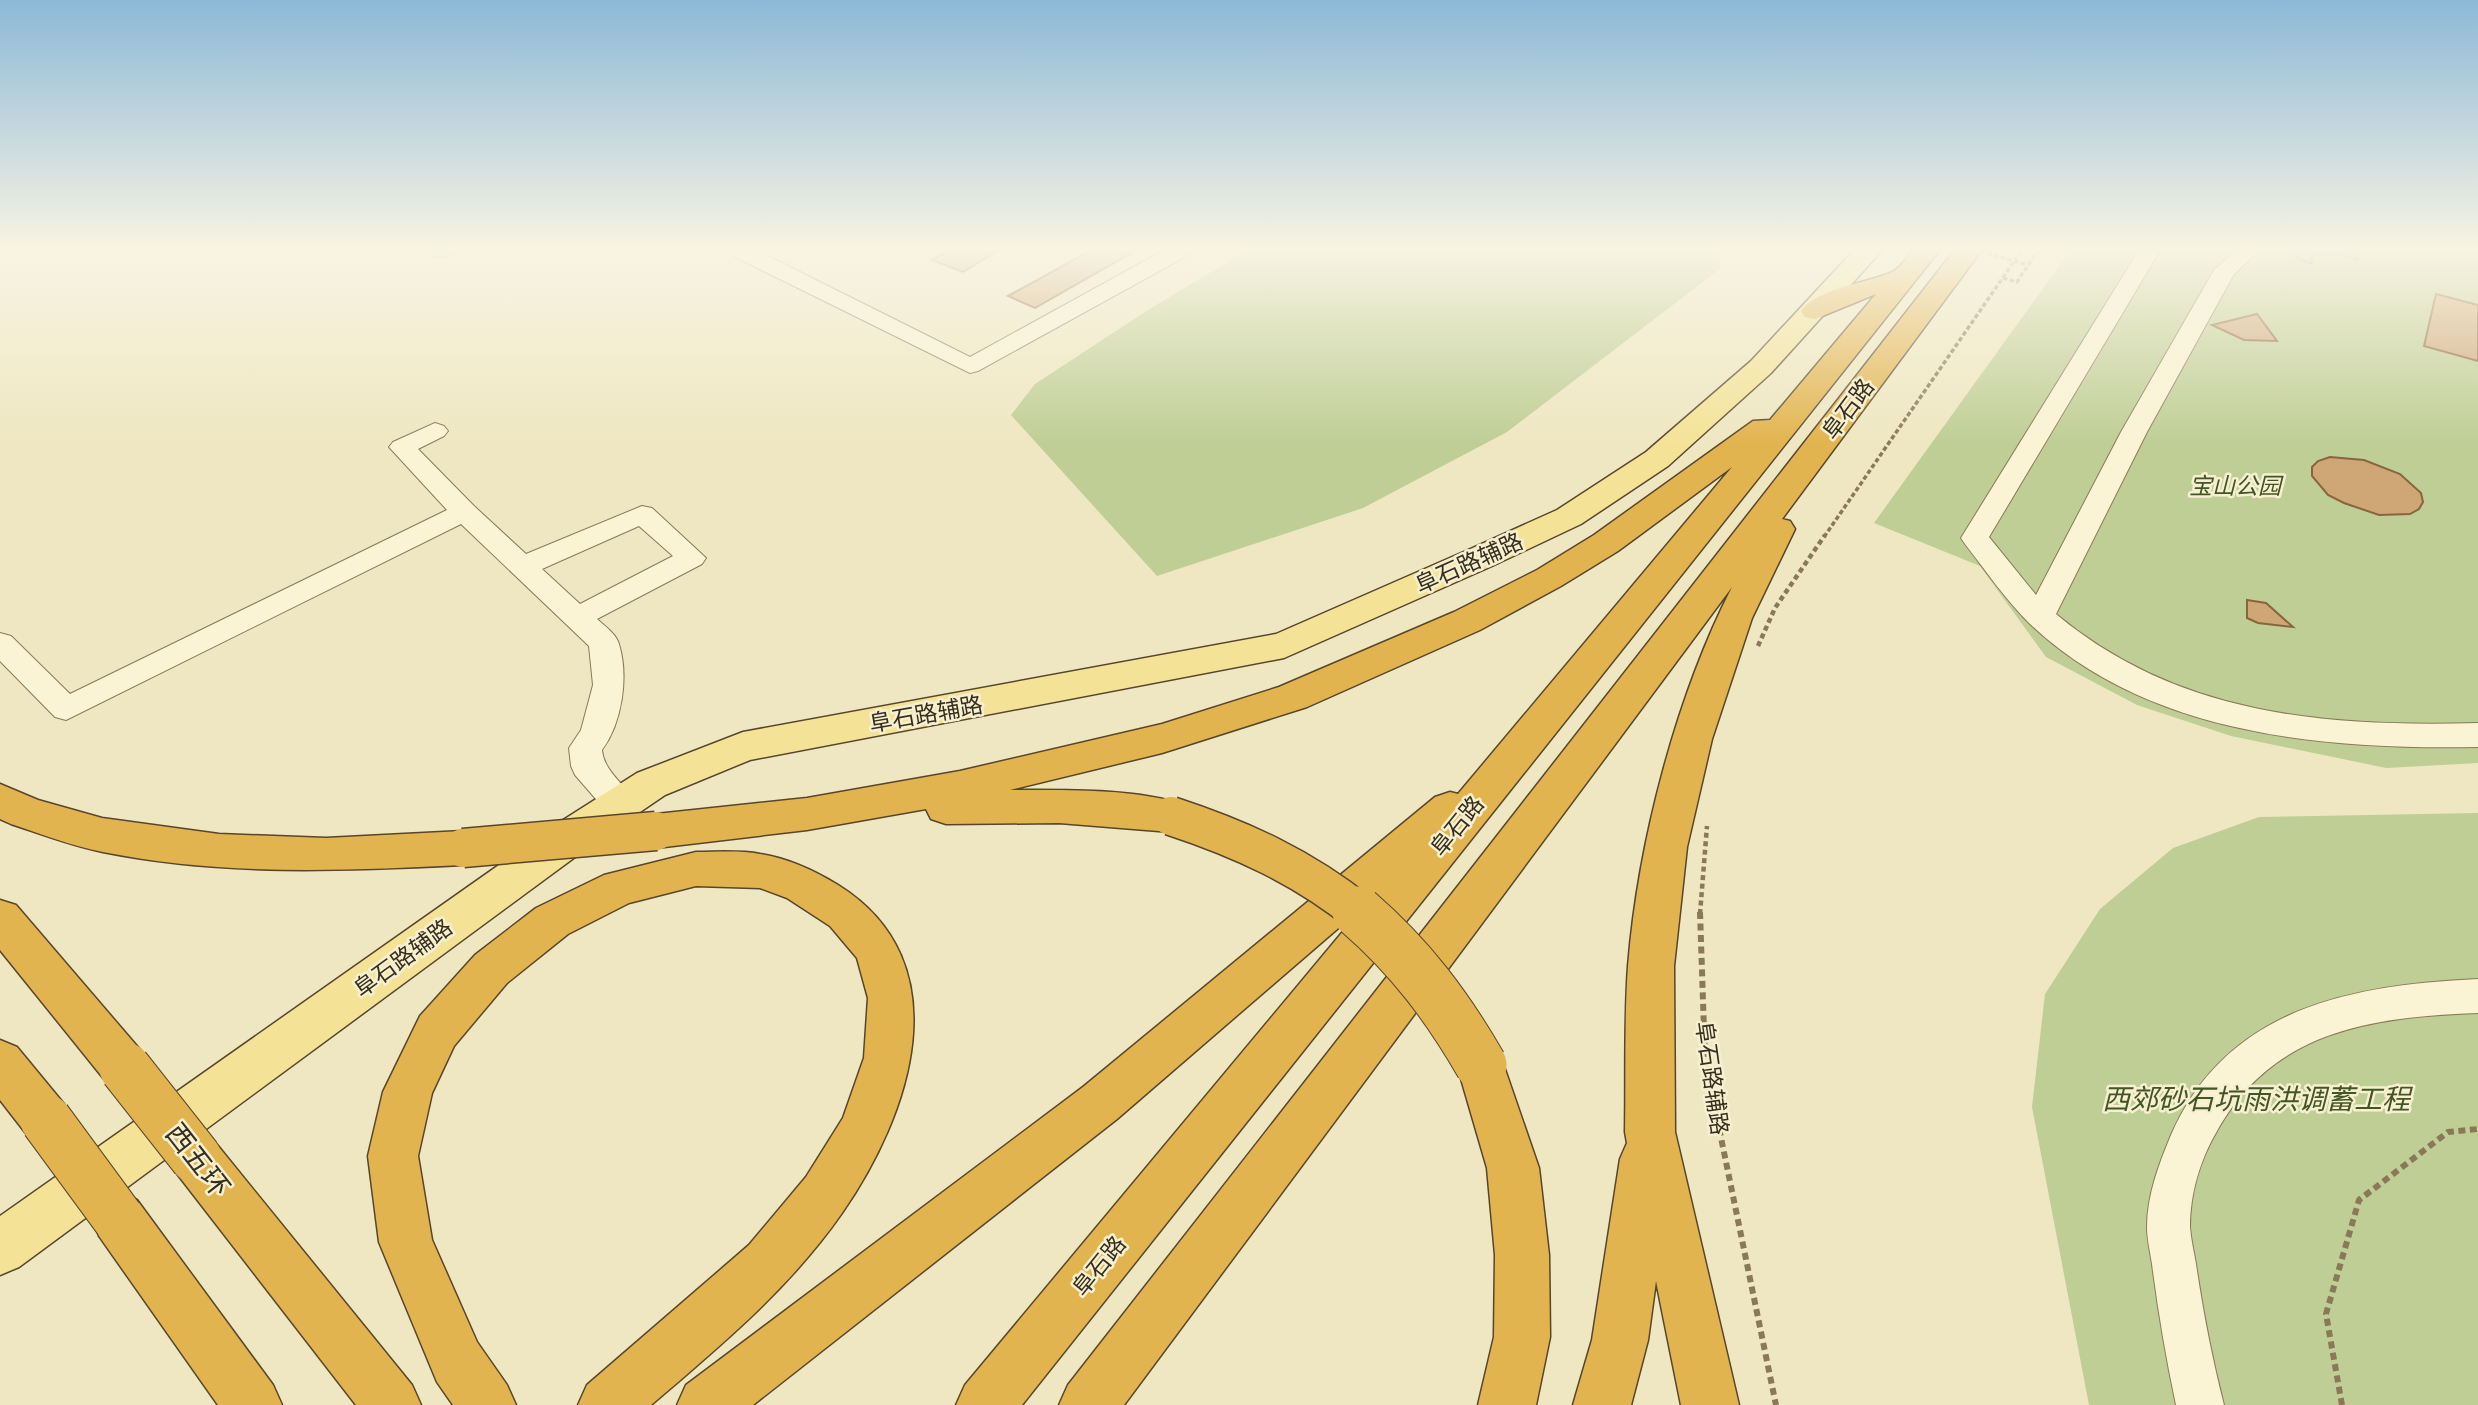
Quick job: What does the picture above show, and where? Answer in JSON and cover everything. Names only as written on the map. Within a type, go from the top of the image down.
[{"type":"highway","name":"阜石路","points":[[985,1405],[1876,313]]},
{"type":"highway","name":"阜石路","points":[[1088,1405],[1920,313]]},
{"type":"highway","points":[[0,800],[26,813],[102,835],[219,851],[326,855],[463,848],[656,831],[807,814],[960,787],[1122,748],[1293,697],[1467,621],[1549,578],[1626,529],[1808,396]]},
{"type":"highway","points":[[1602,1405],[1620,1340],[1650,1132],[1651,966],[1666,847],[1692,739],[1734,618],[1817,450]]},
{"type":"highway","points":[[706,1405],[1100,1103],[1519,751]]},
{"type":"highway","points":[[807,814],[1018,805],[1107,807],[1171,816],[1242,841],[1304,873],[1353,908],[1410,961],[1451,1013],[1481,1065],[1513,1168],[1522,1255],[1522,1337],[1507,1405]]},
{"type":"highway","points":[[472,1384],[406,1242],[393,1156],[408,1092],[437,1031],[501,961],[552,921],[619,888],[696,869],[760,871],[802,885],[846,913],[877,950],[891,998],[888,1058],[864,1129],[824,1195],[768,1264],[697,1329],[607,1405]]},
{"type":"highway","name":"西五环","points":[[0,918],[197,1157],[392,1405]]},
{"type":"highway","points":[[0,1062],[46,1120],[253,1405]]},
{"type":"highway","points":[[1650,1132],[1710,1405]]},
{"type":"main road","name":"阜石路辅路","points":[[0,1248],[575,834],[651,784],[743,747],[1284,645],[1569,517],[1657,459],[1761,366],[1813,313]]},
{"type":"street","points":[[864,313],[970,366],[1067,313]]},
{"type":"street","points":[[2112,313],[1975,538],[2040,617],[2116,673],[2193,704],[2250,719],[2322,728],[2430,737],[2478,735]]},
{"type":"street","points":[[2040,617],[2134,432],[2201,313]]},
{"type":"street","points":[[435,431],[402,447],[464,512],[604,643],[609,685],[596,734],[586,748],[587,766],[620,804]]},
{"type":"street","points":[[0,643],[66,709],[464,512]]},
{"type":"street","points":[[523,566],[642,514],[692,558],[576,618]]},
{"type":"street","points":[[2200,1405],[2179,1317],[2169,1222],[2181,1160],[2203,1110],[2249,1057],[2299,1026],[2347,1009],[2432,997],[2478,996]]},
{"type":"path","points":[[1755,654],[1774,608],[1979,313]]},
{"type":"path","name":"阜石路辅路","points":[[1707,815],[1699,928],[1705,1060],[1776,1405]]},
{"type":"path","points":[[2342,1405],[2326,1314],[2359,1200],[2448,1132],[2478,1129]]},
{"type":"green space","points":[[1144,313],[1663,313],[1507,432],[1363,508],[1157,576],[1011,415],[1035,384]]},
{"type":"green space","name":"宝山公园","points":[[2026,313],[2478,313],[2478,763],[2386,768],[2231,736],[2137,705],[2046,657],[1980,566],[1874,523]]},
{"type":"green space","name":"西郊砂石坑雨洪调蓄工程","points":[[2478,813],[2478,1405],[2089,1405],[2032,1107],[2045,994],[2100,909],[2173,848],[2259,817]]},
{"type":"building","points":[[2432,313],[2478,313],[2478,361],[2424,346]]},
{"type":"building","points":[[2257,314],[2277,341],[2244,340],[2212,325]]},
{"type":"building","points":[[2330,457],[2364,460],[2400,474],[2421,493],[2423,502],[2419,509],[2410,514],[2379,515],[2344,503],[2328,495],[2312,476],[2312,467],[2318,461]]},
{"type":"building","points":[[2247,600],[2266,603],[2293,627],[2258,623],[2247,618]]}]
